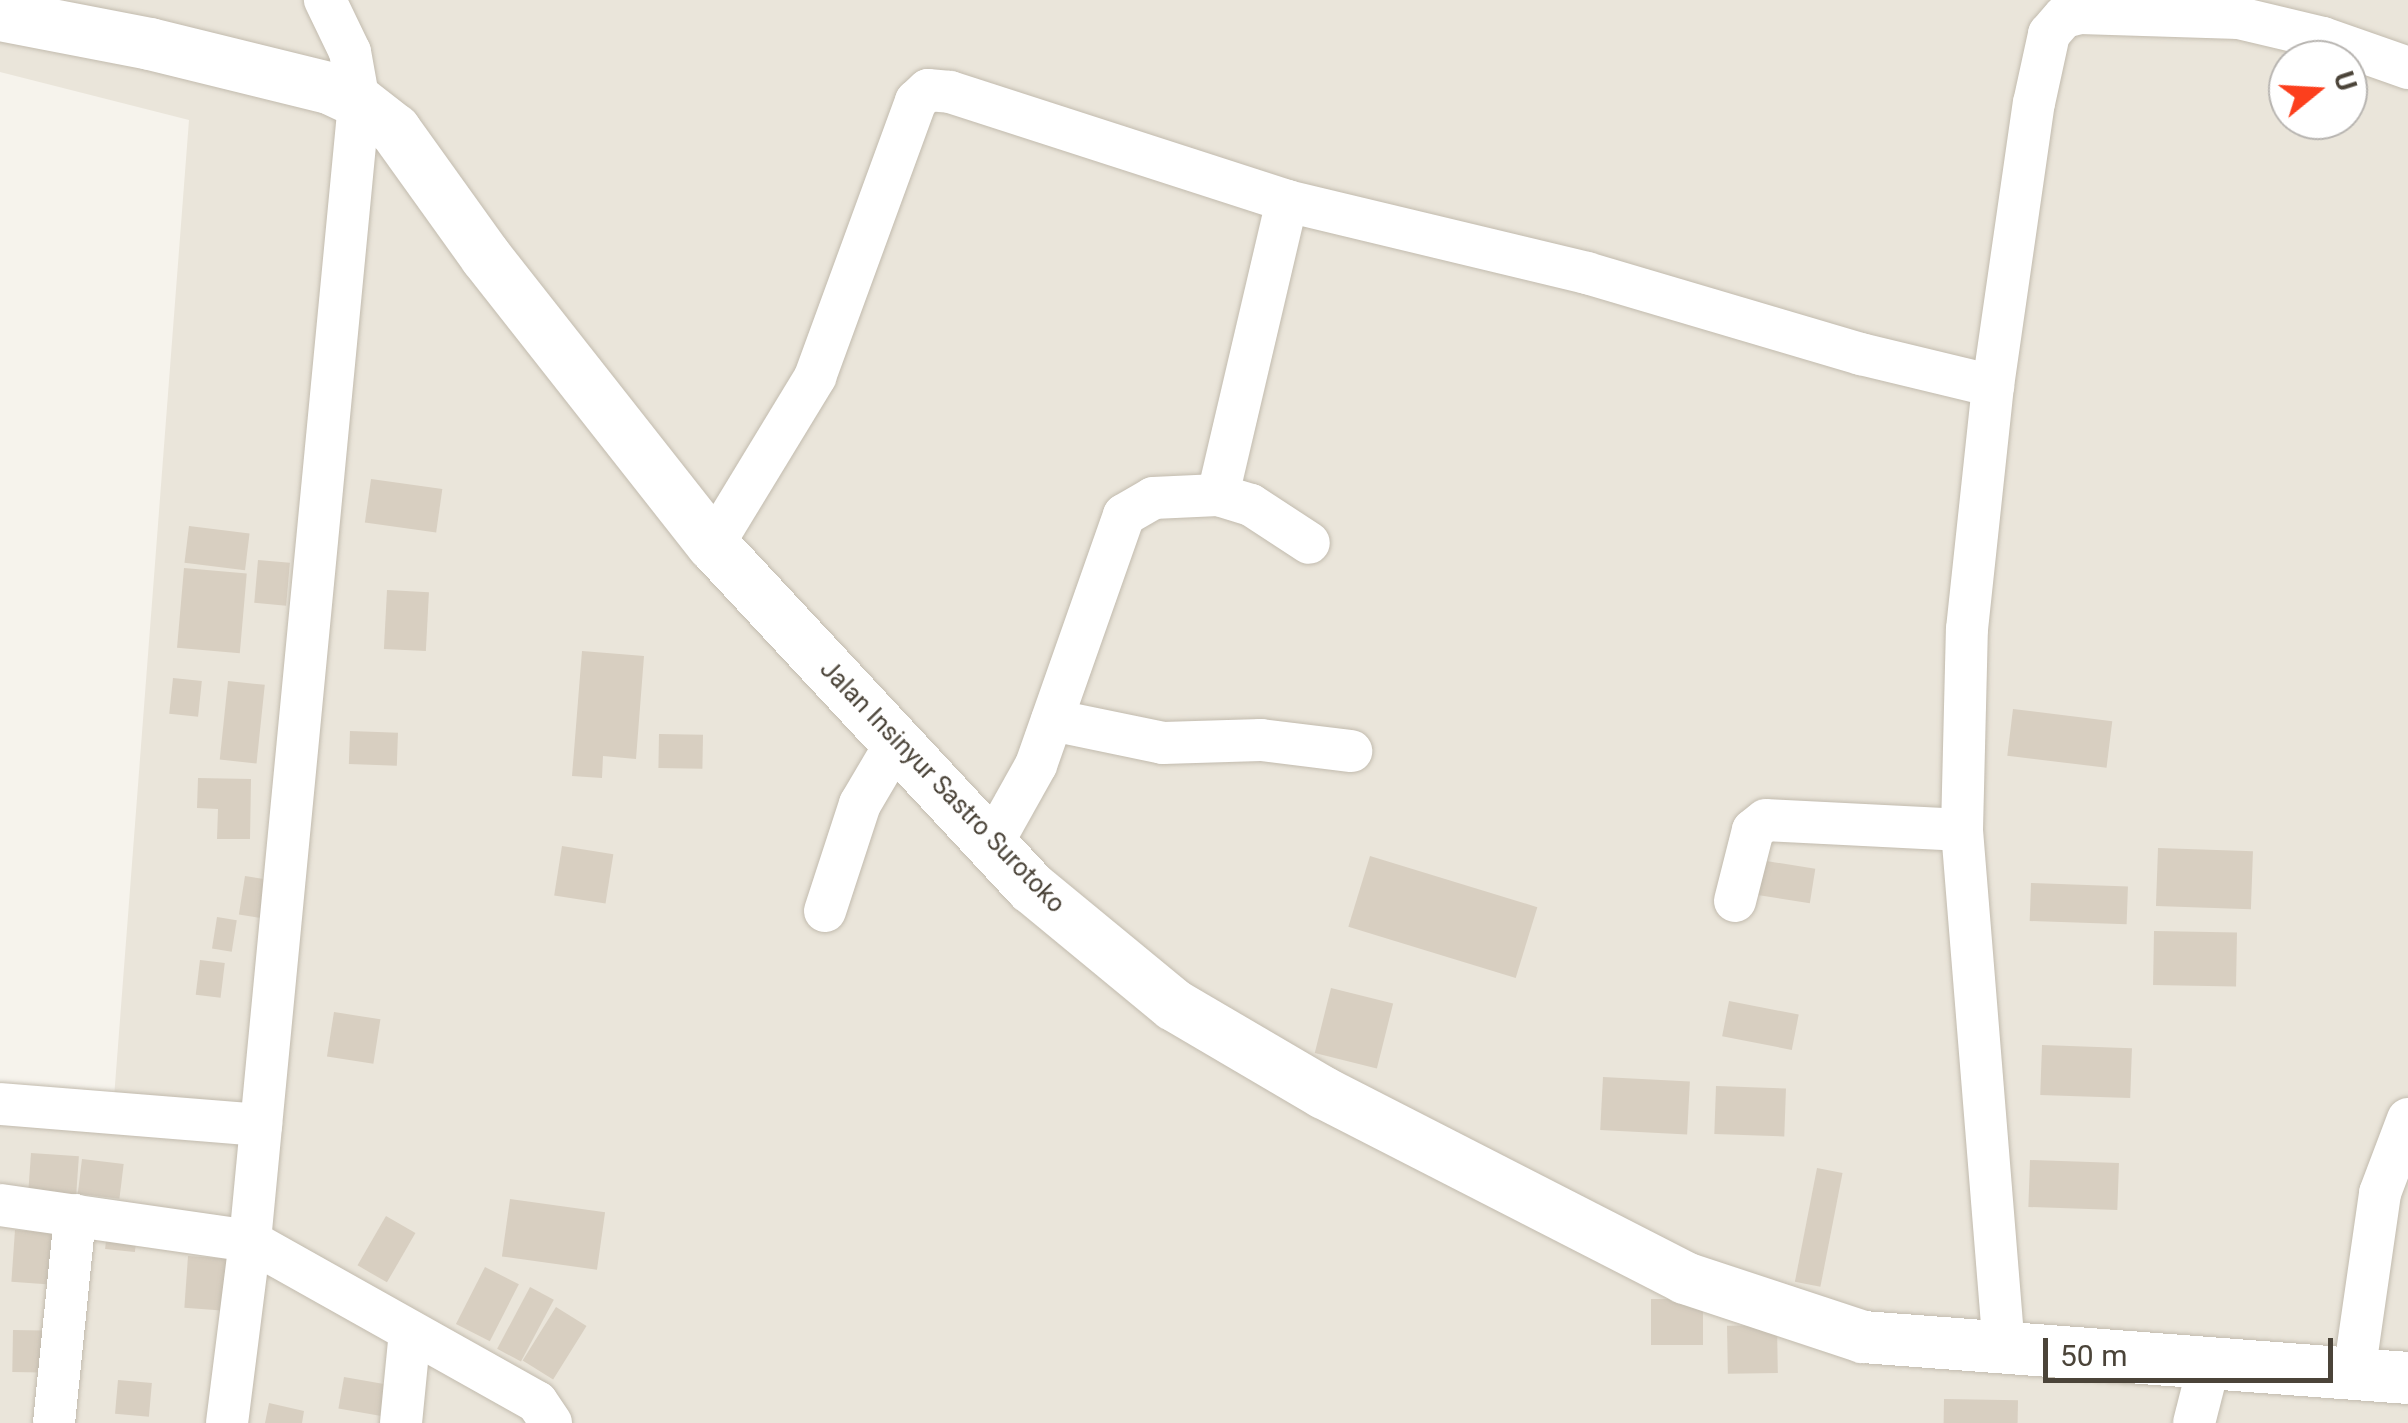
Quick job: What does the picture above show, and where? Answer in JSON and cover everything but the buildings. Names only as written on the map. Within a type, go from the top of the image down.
[{"type":"street","points":[[228,1423],[250,1241],[359,102],[350,52],[324,0]]},
{"type":"street","points":[[2004,1348],[1962,830],[1967,629],[1993,386],[2034,103],[2055,23],[2080,13],[2239,18],[2324,38],[2408,68]]},
{"type":"street","name":"Jalan Insinyur Sastro Surotoko","points":[[0,15],[330,88],[359,102],[395,130],[486,257],[713,545],[1032,888],[1174,1005],[1324,1092],[1684,1278],[1864,1337],[2408,1378]]},
{"type":"street","points":[[713,545],[815,377],[916,100],[928,90],[950,92],[1286,201],[1587,274],[1861,354],[1993,386]]},
{"type":"street","points":[[1218,495],[1286,201]]},
{"type":"street","points":[[992,842],[1036,765],[1124,515],[1153,498],[1218,495],[1251,505],[1310,543]]},
{"type":"street","points":[[1052,720],[1163,744],[1261,740],[1351,751]]},
{"type":"street","points":[[825,911],[860,804],[896,743]]},
{"type":"street","points":[[1734,901],[1753,830],[1766,820],[1962,830]]},
{"type":"street","points":[[0,1104],[261,1124]]},
{"type":"street","points":[[2354,1374],[2380,1193],[2408,1119]]},
{"type":"street","points":[[0,1204],[250,1241],[536,1402],[551,1423]]},
{"type":"street","points":[[54,1423],[75,1215]]},
{"type":"street","points":[[400,1423],[410,1331]]},
{"type":"street","points":[[2194,1423],[2209,1364]]},
{"type":"shaded area","points":[[0,0],[2408,0],[2408,1423],[0,1423],[0,1092],[114,1098],[189,120],[0,72]]}]
